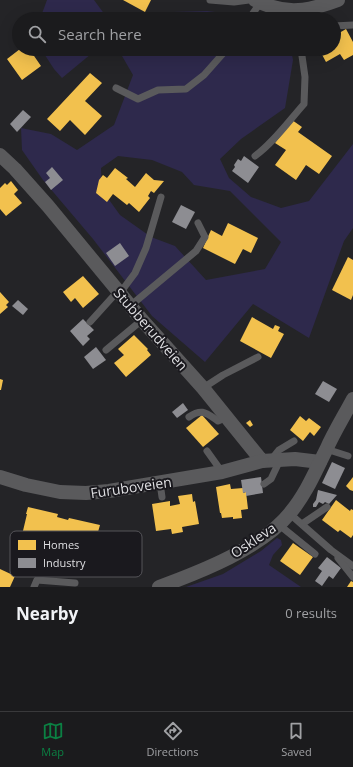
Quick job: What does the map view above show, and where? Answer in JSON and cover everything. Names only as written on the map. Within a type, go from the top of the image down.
[{"type":"street","points":[[297,12],[320,7],[338,0]]},
{"type":"street","points":[[255,1],[289,12]]},
{"type":"street","name":"Stubberudveien","points":[[0,154],[48,206],[130,306],[227,417],[271,460]]},
{"type":"street","name":"Oskleva","points":[[159,587],[204,571],[250,546],[271,531],[290,514],[308,487],[353,399]]},
{"type":"street","points":[[271,460],[323,456]]},
{"type":"street","name":"Furuboveien","points":[[0,477],[26,486],[60,492],[86,493],[109,491],[222,472],[271,460]]},
{"type":"lane","points":[[210,0],[234,2],[255,1],[251,12]]},
{"type":"lane","points":[[341,26],[353,25]]},
{"type":"lane","points":[[116,88],[138,99],[158,90],[186,89],[204,75],[221,56]]},
{"type":"lane","points":[[254,156],[262,151],[304,104],[306,77],[302,56]]},
{"type":"lane","points":[[90,322],[135,273],[146,248],[161,197]]},
{"type":"lane","points":[[130,306],[196,251],[206,237],[198,223]]},
{"type":"lane","points":[[106,350],[142,320]]},
{"type":"lane","points":[[203,388],[223,375],[258,357]]},
{"type":"lane","points":[[189,417],[196,412],[205,412],[218,421],[227,417]]},
{"type":"lane","points":[[264,484],[271,479],[271,460],[280,450],[294,441]]},
{"type":"lane","points":[[207,451],[222,472]]},
{"type":"lane","points":[[323,456],[348,456]]},
{"type":"lane","points":[[160,483],[162,497]]},
{"type":"lane","points":[[302,524],[327,507]]},
{"type":"lane","points":[[290,514],[331,550],[353,566]]},
{"type":"lane","points":[[278,524],[315,554]]},
{"type":"lane","points":[[331,550],[353,577]]},
{"type":"lane","points":[[34,587],[37,580],[75,583]]},
{"type":"shaded area","points":[[47,0],[94,0],[103,12],[43,12]]},
{"type":"shaded area","points":[[207,11],[215,12],[173,12]]},
{"type":"shaded area","points":[[46,56],[89,56],[62,78]]},
{"type":"shaded area","points":[[122,56],[292,56],[293,60],[285,108],[241,139],[220,159],[229,178],[251,197],[281,208],[309,201],[353,144],[353,228],[344,241],[309,338],[253,304],[205,362],[152,316],[93,239],[43,180],[22,150],[21,128],[51,134],[77,150],[114,125],[133,75]],"holes":[[[118,156],[152,160],[182,172],[194,185],[230,191],[281,242],[265,269],[206,280],[175,246],[151,237],[120,215],[102,190],[101,168]]]},
{"type":"shaded area","points":[[277,538],[281,540],[282,545],[273,555],[269,565],[301,587],[186,587],[223,574],[261,551]]},
{"type":"building: Homes","points":[[123,0],[151,0],[145,12]]},
{"type":"building: Homes","points":[[346,29],[353,42],[353,55],[344,60],[341,56],[341,32]]},
{"type":"building: Homes","points":[[12,55],[34,56],[41,66],[22,80],[7,59]]},
{"type":"building: Homes","points":[[323,56],[336,56],[326,62]]},
{"type":"building: Homes","points":[[90,73],[102,83],[85,101],[102,116],[85,135],[70,120],[60,131],[47,119]]},
{"type":"building: Homes","points":[[292,120],[302,127],[298,132],[332,156],[319,174],[306,165],[296,180],[275,165],[286,150],[275,143]]},
{"type":"building: Homes","points":[[115,168],[128,178],[126,179],[135,187],[146,173],[154,180],[164,181],[154,193],[151,191],[148,196],[150,198],[139,212],[129,203],[127,205],[113,194],[107,202],[96,193],[99,180],[103,175],[107,178]]},
{"type":"building: Homes","points":[[11,181],[18,190],[14,194],[22,203],[6,216],[0,209],[0,188],[5,183],[7,185]]},
{"type":"building: Homes","points":[[228,223],[258,238],[251,253],[243,249],[235,264],[203,248],[211,230],[222,236]]},
{"type":"building: Homes","points":[[348,257],[353,260],[353,295],[351,300],[332,290]]},
{"type":"building: Homes","points":[[83,276],[99,294],[83,308],[75,298],[71,302],[63,292]]},
{"type":"building: Homes","points":[[0,292],[9,302],[6,305],[8,307],[0,314]]},
{"type":"building: Homes","points":[[252,317],[273,329],[275,325],[280,327],[278,331],[284,334],[271,358],[240,341]]},
{"type":"building: Homes","points":[[134,335],[148,349],[147,350],[151,355],[126,377],[114,363],[124,355],[118,349]]},
{"type":"building: Homes","points":[[0,379],[3,380],[1,390],[0,390]]},
{"type":"building: Homes","points":[[202,415],[219,434],[203,447],[186,428]]},
{"type":"building: Homes","points":[[300,416],[306,421],[309,418],[321,427],[314,436],[310,432],[303,441],[290,430]]},
{"type":"building: Homes","points":[[250,420],[253,425],[250,427],[246,423]]},
{"type":"building: Homes","points":[[353,477],[353,491],[346,486]]},
{"type":"building: Homes","points":[[230,484],[231,489],[243,488],[243,493],[246,492],[248,509],[241,510],[242,518],[222,518],[220,513],[216,487]]},
{"type":"building: Homes","points":[[192,494],[193,502],[195,501],[199,524],[182,527],[183,532],[172,534],[171,529],[156,531],[152,504],[170,501],[170,506],[180,504],[178,496]]},
{"type":"building: Homes","points":[[336,500],[350,511],[351,509],[353,510],[353,535],[351,538],[340,530],[338,532],[322,520]]},
{"type":"building: Homes","points":[[28,507],[58,514],[57,517],[68,520],[69,518],[100,525],[98,531],[23,531]]},
{"type":"building: Homes","points":[[293,543],[313,557],[300,575],[280,561]]},
{"type":"building: Homes","points":[[0,569],[10,574],[10,577],[15,577],[10,587],[0,587]]},
{"type":"building: Homes","points":[[351,581],[353,582],[353,587],[347,587]]},
{"type":"building: Industry","points":[[23,110],[31,117],[17,132],[10,124]]},
{"type":"building: Industry","points":[[244,156],[259,167],[248,183],[232,171],[238,159],[241,161]]},
{"type":"building: Industry","points":[[52,167],[63,180],[51,190],[45,182],[50,178],[46,173]]},
{"type":"building: Industry","points":[[181,205],[195,212],[186,229],[172,222]]},
{"type":"building: Industry","points":[[120,243],[129,256],[115,266],[106,253]]},
{"type":"building: Industry","points":[[18,300],[28,309],[23,315],[12,306]]},
{"type":"building: Industry","points":[[83,319],[94,330],[87,336],[90,339],[83,346],[70,331]]},
{"type":"building: Industry","points":[[96,347],[106,360],[93,369],[84,357]]},
{"type":"building: Industry","points":[[323,381],[337,389],[329,402],[315,394]]},
{"type":"building: Industry","points":[[183,403],[188,410],[177,418],[172,412]]},
{"type":"building: Industry","points":[[332,462],[345,468],[335,489],[322,483]]},
{"type":"building: Industry","points":[[261,477],[263,493],[246,496],[246,492],[243,493],[241,480]]},
{"type":"building: Industry","points":[[318,490],[337,495],[329,504],[319,502],[316,507],[313,507]]},
{"type":"building: Industry","points":[[327,557],[341,568],[333,579],[329,576],[322,586],[315,581],[322,571],[318,568]]}]
